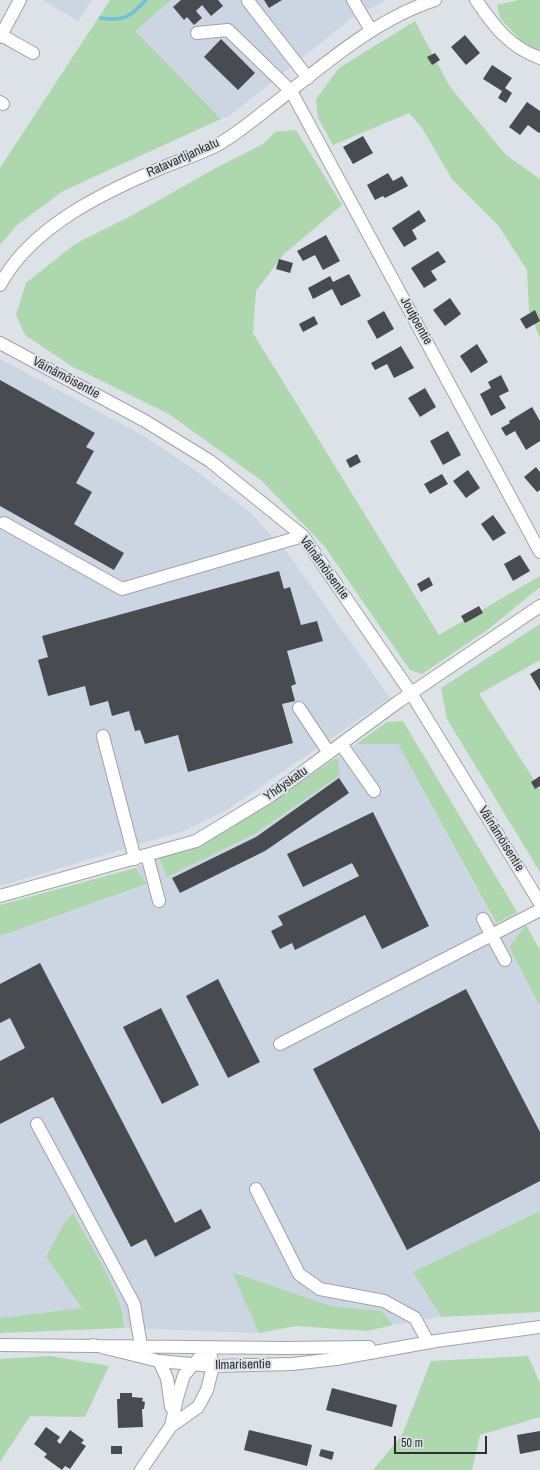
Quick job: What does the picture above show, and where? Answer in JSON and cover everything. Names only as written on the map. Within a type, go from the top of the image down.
[{"type":"street","points":[[20,0],[0,36],[32,53]]},
{"type":"street","points":[[353,0],[371,30]]},
{"type":"street","name":"Ratavartijankatu","points":[[0,285],[6,274],[44,232],[84,205],[150,173],[219,144],[371,30],[434,0]]},
{"type":"street","points":[[476,0],[506,39],[540,58]]},
{"type":"street","points":[[248,1],[308,78]]},
{"type":"street","name":"Joutjoentie","points":[[197,33],[228,30],[291,91],[540,552]]},
{"type":"street","name":"Väinämöisentie","points":[[0,343],[145,421],[210,461],[303,536],[411,693],[540,903]]},
{"type":"street","points":[[4,523],[122,589],[303,536]]},
{"type":"street","name":"Yhdyskatu","points":[[0,896],[134,859],[196,840],[270,796],[411,693],[540,606]]},
{"type":"street","points":[[299,708],[329,753]]},
{"type":"street","points":[[103,736],[134,859]]},
{"type":"street","points":[[341,744],[374,791]]},
{"type":"street","points":[[147,855],[159,901]]},
{"type":"street","points":[[280,1044],[540,910]]},
{"type":"street","points":[[483,919],[505,960]]},
{"type":"street","points":[[37,1124],[134,1304],[139,1351]]},
{"type":"street","points":[[256,1189],[299,1274],[320,1289],[384,1302],[409,1314],[415,1318],[428,1342]]},
{"type":"street","name":"Ilmarisentie","points":[[139,1351],[159,1362],[213,1366],[292,1364],[336,1359],[428,1342],[540,1327]]},
{"type":"street","name":"Ilmarisentie","points":[[0,1344],[92,1345],[139,1351],[209,1347],[394,1348]]},
{"type":"street","points":[[171,1426],[176,1398],[184,1375],[209,1347]]},
{"type":"street","points":[[141,1470],[171,1426],[198,1407],[207,1390],[213,1366],[209,1347]]},
{"type":"street","points":[[159,1362],[167,1378],[171,1395],[171,1426]]},
{"type":"shaded area","points":[[43,0],[92,0],[78,21]]},
{"type":"shaded area","points":[[171,0],[386,0],[352,18],[228,117],[221,119],[134,31]]},
{"type":"shaded area","points":[[0,359],[142,435],[195,470],[251,513],[287,552],[390,698],[227,810],[184,831],[0,886]]},
{"type":"shaded area","points":[[356,744],[398,744],[495,923],[517,912],[526,925],[509,947],[540,1006],[540,1211],[413,1272],[441,1317],[393,1325],[381,1311],[331,1306],[233,1272],[259,1333],[124,1328],[124,1317],[114,1289],[73,1213],[46,1257],[83,1308],[0,1318],[0,936],[146,885],[135,868],[159,858],[167,877],[339,775],[337,757]]},
{"type":"green space","points":[[110,0],[171,0],[135,31],[221,119],[63,191],[17,225],[0,245],[0,168]]},
{"type":"green space","points":[[519,0],[540,0],[540,51],[525,45],[500,18],[497,5]]},
{"type":"green space","points":[[415,21],[450,87],[506,155],[540,179],[540,338],[529,311],[527,270],[498,225],[452,179],[422,128],[409,113],[333,145],[318,118],[316,99],[339,68]]},
{"type":"green space","points":[[296,130],[342,205],[284,254],[256,291],[253,333],[439,635],[540,576],[540,587],[486,631],[422,674],[410,670],[325,547],[262,481],[169,414],[73,367],[25,335],[16,315],[26,283],[75,244],[131,216],[214,169],[263,144],[275,132]]},
{"type":"green space","points":[[540,624],[540,660],[479,694],[540,789],[540,872],[447,719],[441,688]]},
{"type":"green space","points":[[403,721],[517,912],[496,923],[398,744],[356,744],[387,722]]},
{"type":"green space","points":[[337,757],[340,775],[256,833],[167,877],[159,858],[201,844],[274,801]]},
{"type":"green space","points":[[135,868],[147,884],[0,936],[0,905]]},
{"type":"green space","points":[[526,925],[540,950],[540,1006],[509,947]]},
{"type":"green space","points":[[540,1211],[540,1312],[441,1317],[413,1272]]},
{"type":"green space","points":[[73,1213],[112,1285],[123,1315],[124,1328],[0,1333],[0,1318],[82,1308],[46,1257],[63,1225]]},
{"type":"green space","points":[[232,1272],[331,1306],[381,1311],[393,1325],[367,1331],[296,1326],[259,1333]]},
{"type":"green space","points":[[50,1356],[109,1366],[85,1417],[30,1416],[0,1462],[0,1359]]},
{"type":"green space","points":[[528,1356],[540,1383],[540,1417],[480,1435],[472,1470],[373,1470],[402,1435],[431,1361]]},
{"type":"building","points":[[181,0],[218,0],[223,6],[211,16],[202,5],[196,11],[202,18],[194,25],[187,17],[184,20],[173,7]]},
{"type":"building","points":[[264,0],[282,0],[269,8]]},
{"type":"building","points":[[465,35],[480,53],[466,65],[451,47]]},
{"type":"building","points":[[221,39],[255,73],[238,90],[204,57]]},
{"type":"building","points":[[435,53],[440,60],[432,65],[427,57]]},
{"type":"building","points":[[492,65],[512,78],[505,88],[512,93],[506,103],[498,98],[502,91],[483,79]]},
{"type":"building","points":[[527,102],[540,111],[540,132],[539,133],[528,125],[520,135],[509,127]]},
{"type":"building","points":[[363,136],[373,153],[353,164],[343,147]]},
{"type":"building","points":[[388,173],[393,181],[402,176],[408,186],[385,198],[383,196],[375,200],[367,185]]},
{"type":"building","points":[[419,210],[426,221],[412,230],[417,239],[404,247],[392,228]]},
{"type":"building","points":[[326,235],[340,261],[323,270],[315,255],[303,261],[297,251]]},
{"type":"building","points":[[438,251],[446,262],[431,271],[437,280],[424,288],[411,268]]},
{"type":"building","points":[[279,259],[293,263],[290,273],[276,269]]},
{"type":"building","points":[[349,274],[361,296],[341,306],[332,289],[313,299],[308,288],[330,276],[333,282]]},
{"type":"building","points":[[450,298],[461,314],[445,326],[433,310]]},
{"type":"building","points":[[535,310],[540,321],[526,329],[520,319]]},
{"type":"building","points":[[384,311],[394,329],[377,339],[367,321]]},
{"type":"building","points":[[314,316],[318,324],[303,332],[299,324]]},
{"type":"building","points":[[477,344],[488,362],[471,373],[460,356]]},
{"type":"building","points":[[401,346],[414,368],[394,378],[387,364],[375,370],[371,363]]},
{"type":"building","points":[[501,375],[509,391],[499,396],[506,408],[491,416],[480,394],[491,388],[488,382]]},
{"type":"building","points":[[0,380],[95,433],[86,447],[94,451],[76,483],[92,492],[74,524],[124,553],[114,570],[0,506]]},
{"type":"building","points":[[425,388],[436,407],[420,417],[408,398]]},
{"type":"building","points":[[532,407],[540,421],[540,441],[526,450],[515,431],[506,436],[501,428],[510,423],[509,421]]},
{"type":"building","points":[[448,431],[461,455],[443,465],[430,441]]},
{"type":"building","points":[[357,454],[361,462],[350,468],[346,460]]},
{"type":"building","points":[[536,467],[540,472],[540,490],[537,492],[524,477]]},
{"type":"building","points":[[468,470],[480,488],[466,498],[453,481]]},
{"type":"building","points":[[442,474],[448,484],[430,494],[424,484]]},
{"type":"building","points":[[493,515],[506,533],[493,541],[481,524]]},
{"type":"building","points":[[520,555],[530,571],[513,581],[504,564]]},
{"type":"building","points":[[279,571],[284,589],[290,587],[301,625],[317,621],[323,641],[287,651],[296,684],[291,686],[295,701],[282,704],[293,743],[188,772],[178,735],[145,744],[140,730],[135,731],[129,711],[112,716],[108,701],[90,706],[85,686],[48,696],[38,660],[48,657],[42,636]]},
{"type":"building","points":[[429,577],[433,585],[421,592],[417,584]]},
{"type":"building","points":[[479,606],[483,613],[465,623],[461,616]]},
{"type":"building","points":[[540,668],[540,691],[530,674]]},
{"type":"building","points":[[540,776],[540,786],[535,789],[531,782]]},
{"type":"building","points":[[339,778],[349,793],[265,851],[180,893],[172,878],[256,837]]},
{"type":"building","points":[[373,812],[429,926],[382,949],[365,915],[295,950],[292,943],[280,949],[271,931],[283,925],[278,916],[359,876],[352,863],[303,887],[287,854]]},
{"type":"building","points":[[40,963],[175,1223],[201,1209],[211,1228],[155,1257],[146,1239],[131,1247],[53,1097],[0,1124],[0,1061],[25,1048],[10,1018],[0,1023],[0,984]]},
{"type":"building","points":[[218,979],[260,1062],[228,1078],[186,996]]},
{"type":"building","points":[[466,989],[540,1132],[540,1181],[407,1250],[313,1069]]},
{"type":"building","points":[[161,1008],[199,1085],[162,1104],[123,1027]]},
{"type":"building","points":[[332,1388],[397,1405],[392,1427],[326,1410]]},
{"type":"building","points":[[120,1393],[132,1393],[132,1397],[143,1398],[142,1401],[145,1402],[144,1409],[142,1409],[143,1427],[118,1428],[117,1399],[120,1399]]},
{"type":"building","points":[[46,1427],[60,1437],[57,1441],[60,1444],[70,1430],[84,1440],[81,1443],[86,1446],[70,1469],[65,1466],[62,1470],[44,1457],[47,1454],[34,1444]]},
{"type":"building","points":[[249,1430],[312,1445],[307,1466],[244,1450]]},
{"type":"building","points":[[540,1431],[540,1450],[520,1454],[517,1435]]},
{"type":"building","points":[[111,1446],[122,1446],[122,1454],[111,1454]]},
{"type":"building","points":[[321,1449],[334,1452],[332,1460],[319,1456]]},
{"type":"waterway","points":[[101,18],[121,18],[131,14],[146,0]]}]
